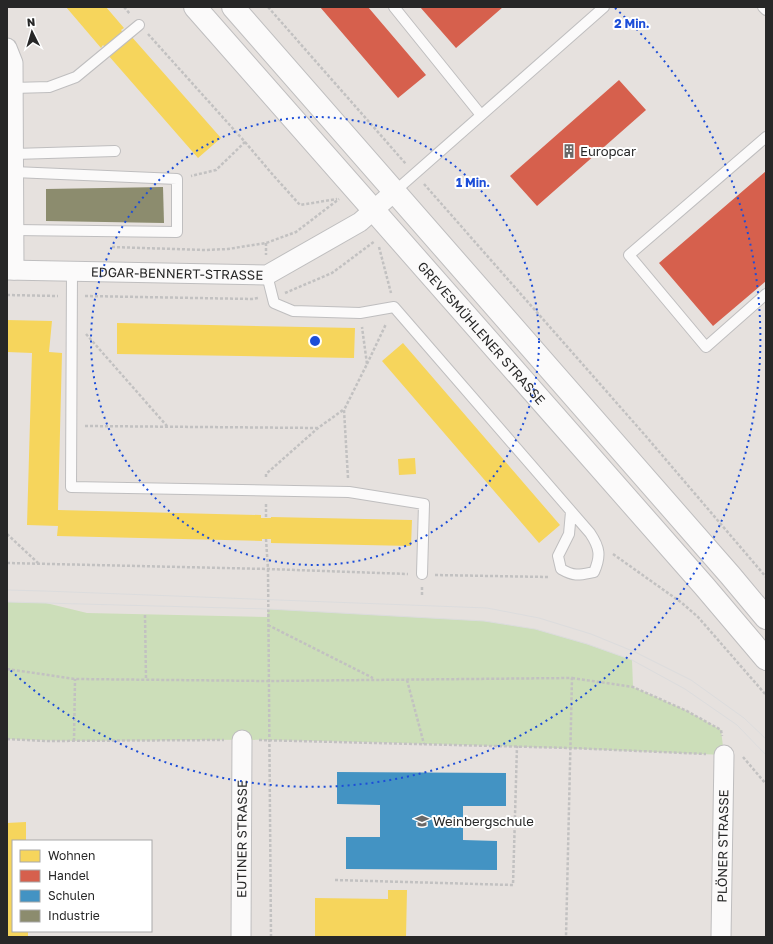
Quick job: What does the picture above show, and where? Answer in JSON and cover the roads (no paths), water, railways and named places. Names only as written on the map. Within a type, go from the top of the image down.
[{"type":"street","name":"GREVESMÜHLENER STRASSE","points":[[195,7],[766,659]]},
{"type":"street","points":[[233,7],[720,563],[766,618]]},
{"type":"street","points":[[7,48],[13,63],[14,230],[11,270]]},
{"type":"street","name":"EDGAR-BENNERT-STRASSE","points":[[11,270],[72,270],[267,276],[360,222],[394,192]]},
{"type":"street","name":"EUTINER STRASSE","points":[[241,937],[242,740]]},
{"type":"street","name":"PLÖNER STRASSE","points":[[721,937],[724,755]]},
{"type":"lane","points":[[394,7],[482,115]]},
{"type":"lane","points":[[394,192],[604,7]]},
{"type":"lane","points":[[13,88],[49,87],[76,77],[139,25]]},
{"type":"lane","points":[[766,137],[629,255],[706,347],[766,294]]},
{"type":"lane","points":[[14,154],[115,151]]},
{"type":"lane","points":[[14,172],[177,179],[176,232],[14,230]]},
{"type":"lane","points":[[72,270],[71,487],[349,492],[424,504],[422,574]]},
{"type":"lane","points":[[267,276],[274,303],[293,311],[360,313],[394,307],[590,533],[596,542],[599,555],[598,563],[594,572],[578,575],[570,574],[561,568],[558,556],[570,534],[571,512]]},
{"type":"tram line","points":[[7,590],[487,608],[539,618],[591,634],[635,652],[691,680],[744,718],[766,739]]},
{"type":"tram line","points":[[7,602],[268,609],[484,621],[535,629],[587,644],[632,660],[685,689],[737,725],[766,755]]},
{"type":"place","name":"Europcar","points":[[569,151]]},
{"type":"place","name":"Weinbergschule","points":[[422,821]]}]
